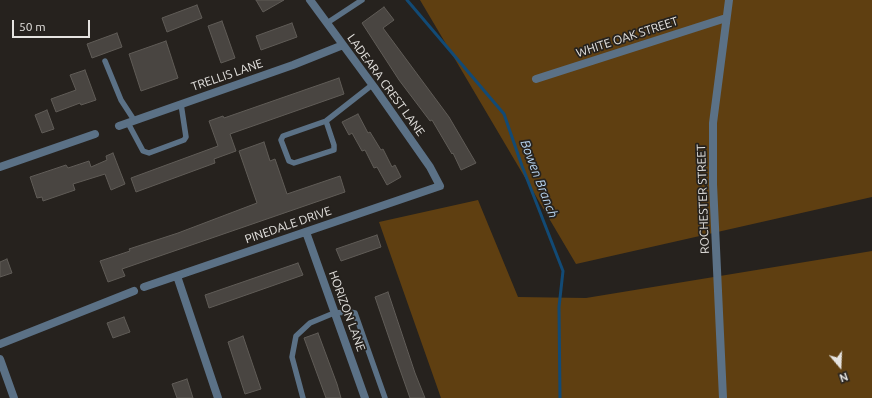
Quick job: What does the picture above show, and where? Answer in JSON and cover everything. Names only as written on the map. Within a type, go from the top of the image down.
[{"type":"street","name":"LADEARA CREST LANE","points":[[310,0],[430,167],[440,186]]},
{"type":"street","name":"ROCHESTER STREET","points":[[723,398],[713,184],[713,123],[729,0]]},
{"type":"street","name":"WHITE OAK STREET","points":[[536,79],[726,18]]},
{"type":"street","name":"TRELLIS LANE","points":[[119,126],[293,65],[343,45]]},
{"type":"street","points":[[0,167],[95,134]]},
{"type":"street","name":"PINEDALE DRIVE","points":[[144,287],[440,186]]},
{"type":"street","name":"HORIZON LANE","points":[[306,232],[365,398]]},
{"type":"street","points":[[177,276],[218,398]]},
{"type":"street","points":[[0,344],[134,291]]},
{"type":"street","points":[[0,360],[14,398]]},
{"type":"lane","points":[[327,23],[362,0]]},
{"type":"lane","points":[[105,61],[143,151],[149,153],[184,140],[186,137],[180,104]]},
{"type":"lane","points":[[326,121],[334,145],[334,150],[294,163],[289,161],[281,138],[326,121],[372,85]]},
{"type":"lane","points":[[303,398],[292,357],[296,336],[310,323],[334,312],[355,313],[385,398]]},
{"type":"shaded area","points":[[420,0],[872,0],[872,197],[576,264]]},
{"type":"shaded area","points":[[478,200],[518,297],[586,298],[872,251],[872,398],[441,398],[379,222]]},
{"type":"building","points":[[256,0],[284,0],[263,12]]},
{"type":"building","points":[[197,5],[202,18],[167,32],[162,18]]},
{"type":"building","points":[[384,7],[394,20],[383,28],[449,117],[476,163],[461,170],[453,153],[452,154],[432,120],[430,121],[399,80],[362,23]]},
{"type":"building","points":[[222,21],[235,58],[221,63],[208,26]]},
{"type":"building","points":[[292,23],[297,37],[261,50],[256,36]]},
{"type":"building","points":[[117,33],[122,47],[92,58],[87,44]]},
{"type":"building","points":[[166,41],[178,78],[141,91],[129,54]]},
{"type":"building","points":[[85,70],[96,100],[81,105],[80,103],[56,112],[51,99],[76,90],[70,75]]},
{"type":"building","points":[[339,78],[344,94],[230,134],[236,151],[214,159],[215,163],[136,192],[131,178],[218,146],[209,121],[223,116],[224,118]]},
{"type":"building","points":[[47,110],[54,129],[42,133],[35,115]]},
{"type":"building","points":[[358,114],[368,133],[370,132],[381,150],[383,149],[392,167],[395,165],[401,177],[387,185],[377,167],[374,168],[365,150],[362,151],[352,133],[349,135],[342,122]]},
{"type":"building","points":[[264,142],[270,161],[275,159],[287,194],[340,176],[345,192],[122,269],[125,276],[108,282],[100,261],[130,251],[129,249],[178,233],[257,203],[239,151]]},
{"type":"building","points":[[113,153],[125,184],[111,190],[105,174],[73,184],[75,190],[43,201],[42,197],[37,198],[30,177],[66,165],[68,168],[89,161],[91,167],[107,160],[106,156]]},
{"type":"building","points":[[377,235],[381,247],[341,261],[336,249]]},
{"type":"building","points":[[7,259],[12,273],[0,277],[0,262]]},
{"type":"building","points":[[298,263],[303,275],[209,308],[205,295]]},
{"type":"building","points":[[388,292],[415,373],[425,398],[410,398],[398,364],[375,297]]},
{"type":"building","points":[[124,317],[130,332],[113,338],[107,323]]},
{"type":"building","points":[[318,333],[341,398],[326,398],[304,338]]},
{"type":"building","points":[[243,336],[261,389],[245,394],[228,342]]},
{"type":"building","points":[[187,379],[193,398],[177,398],[172,384]]},
{"type":"waterway","name":"Bowen Branch","points":[[407,0],[504,114],[522,166],[563,271],[559,307],[560,398]]}]
